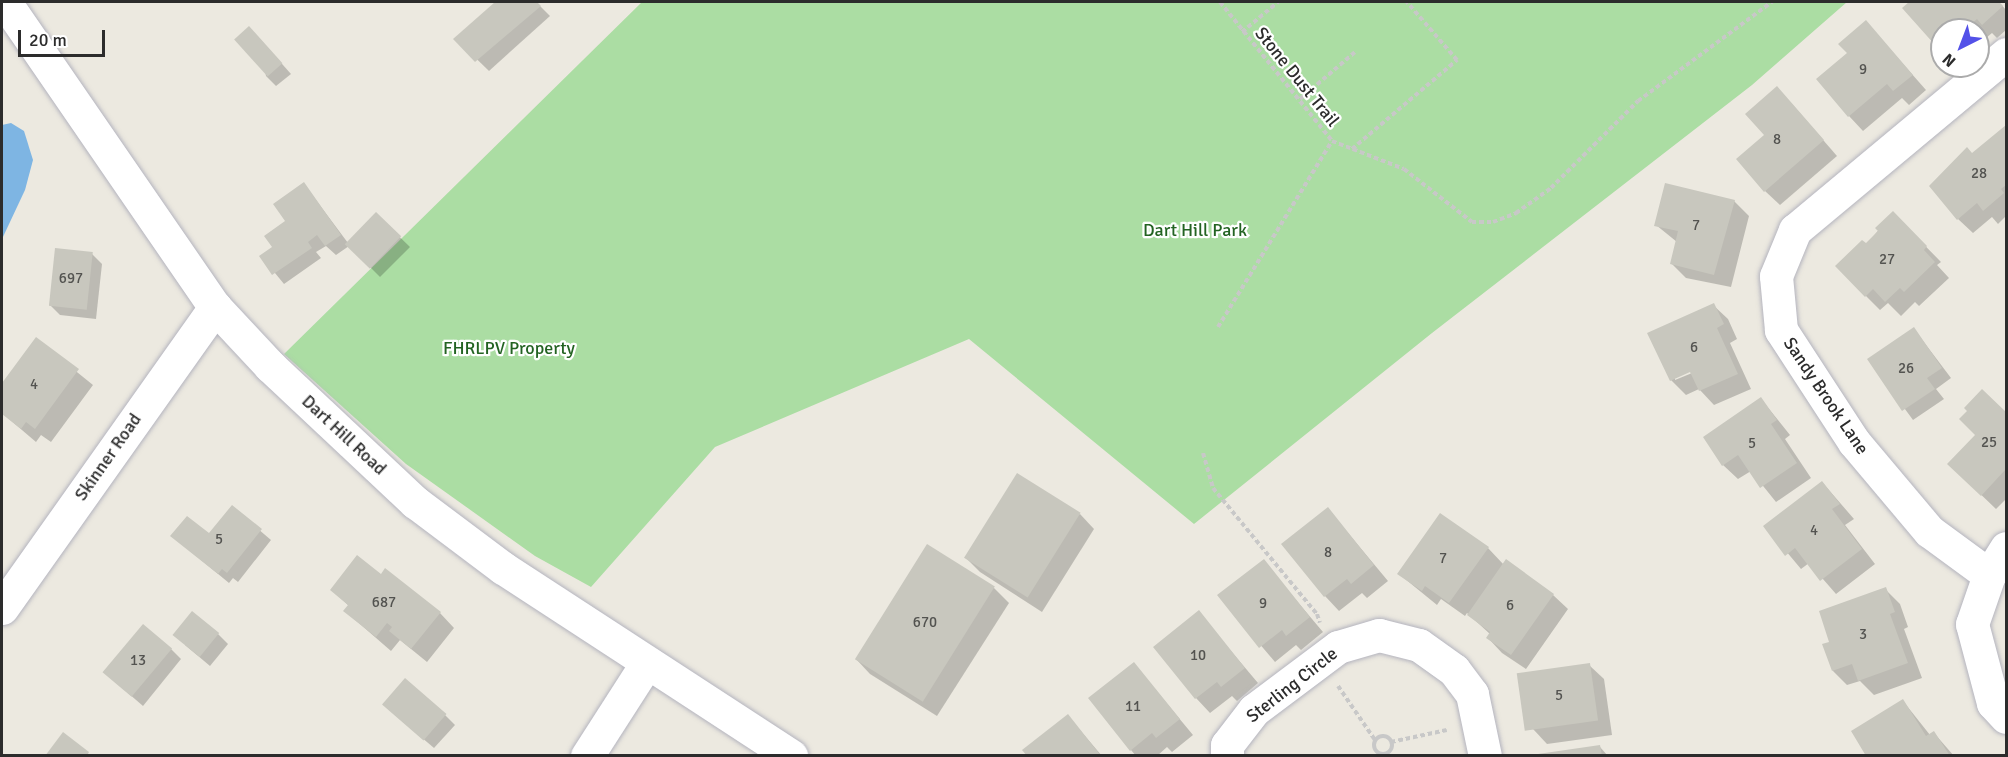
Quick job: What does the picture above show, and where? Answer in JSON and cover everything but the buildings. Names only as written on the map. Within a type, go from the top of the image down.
[{"type":"street","name":"Dart Hill Road","points":[[5,2],[215,307],[270,366],[415,502],[503,568],[646,664],[791,756]]},
{"type":"street","name":"Sandy Brook Lane","points":[[1989,575],[1929,531],[1854,442],[1781,330],[1776,276],[1795,230],[2007,54]]},
{"type":"street","name":"Skinner Road","points":[[2,608],[215,307]]},
{"type":"street","points":[[2007,548],[1989,575],[1972,624],[1993,703],[2007,717]]},
{"type":"street","name":"Sterling Circle","points":[[1227,756],[1227,745],[1254,710],[1329,654],[1361,638],[1396,636],[1419,645],[1454,670],[1472,694],[1485,756]]},
{"type":"street","points":[[587,756],[646,664]]},
{"type":"path","name":"Stone Dust Trail","points":[[1220,2],[1332,141]]},
{"type":"path","points":[[1242,32],[1278,2]]},
{"type":"path","points":[[1352,150],[1457,60],[1407,2]]},
{"type":"path","points":[[1218,327],[1332,141],[1404,169],[1472,222],[1493,222],[1516,213],[1551,188],[1616,120],[1772,2]]},
{"type":"path","points":[[1300,99],[1354,52]]},
{"type":"path","points":[[1203,453],[1213,488],[1317,614],[1329,654],[1376,740],[1375,749],[1382,755],[1390,751],[1391,741]]},
{"type":"path","points":[[1376,740],[1384,736],[1391,741],[1441,731]]},
{"type":"green space","name":"Dart Hill Park","points":[[642,2],[1847,2],[1752,85],[1432,333],[1194,524],[969,339],[715,447],[591,587],[535,556],[406,464],[284,354]]},
{"type":"water","points":[[11,123],[24,131],[33,160],[25,190],[2,239],[2,125]]},
{"type":"park label","name":"FHRLPV Property","points":[[509,348]]}]
